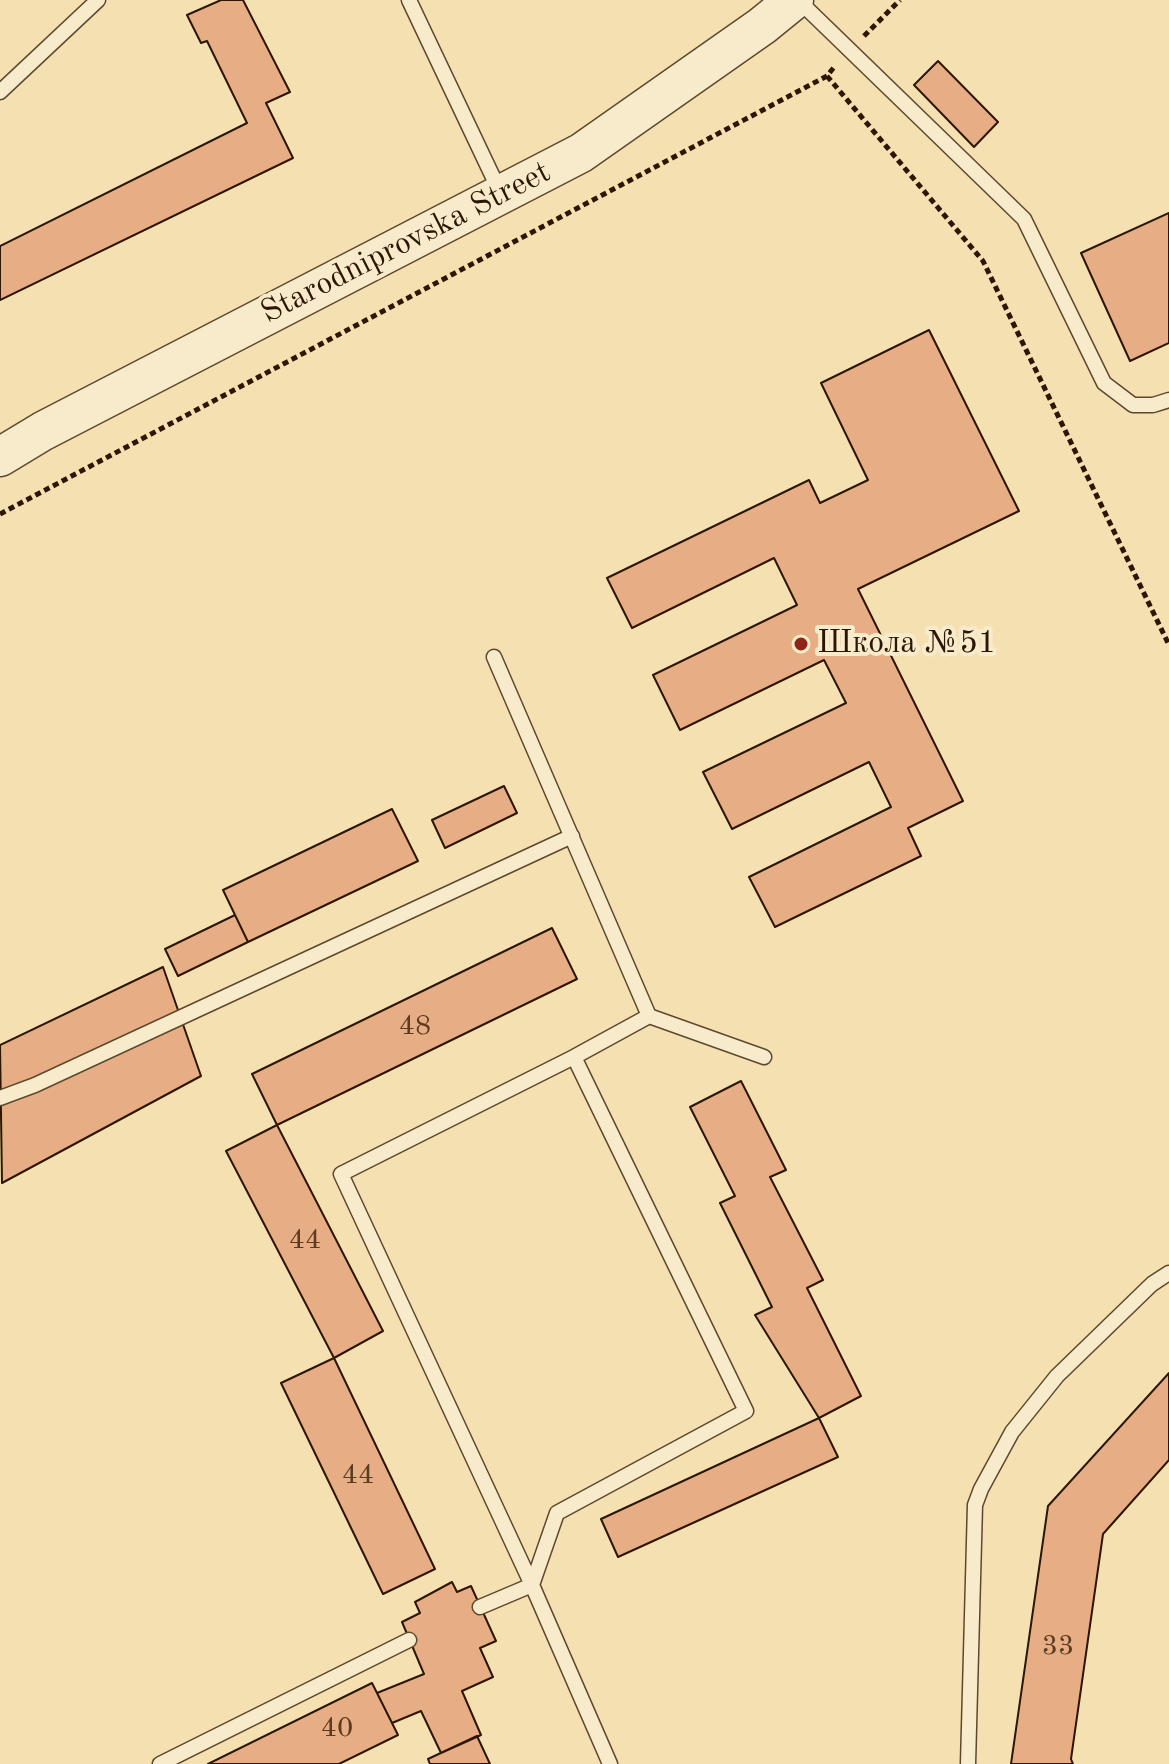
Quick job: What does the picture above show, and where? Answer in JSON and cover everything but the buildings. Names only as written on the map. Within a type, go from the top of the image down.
[{"type":"street","name":"Starodniprovska Street","points":[[0,457],[43,431],[581,153],[796,0]]},
{"type":"lane","points":[[0,92],[98,0]]},
{"type":"lane","points":[[409,0],[501,194]]},
{"type":"lane","points":[[796,0],[1024,219],[1104,383],[1133,405],[1153,405],[1169,400]]},
{"type":"lane","points":[[494,657],[649,1016],[764,1057]]},
{"type":"lane","points":[[0,1098],[35,1085],[572,836]]},
{"type":"lane","points":[[610,1764],[532,1585],[341,1174],[649,1016]]},
{"type":"lane","points":[[480,1607],[532,1585],[557,1513],[746,1411],[574,1057]]},
{"type":"lane","points":[[968,1764],[975,1505],[981,1489],[1012,1432],[1057,1376],[1152,1284],[1169,1273]]},
{"type":"lane","points":[[160,1764],[409,1640]]},
{"type":"path","points":[[0,514],[827,76],[900,0]]},
{"type":"path","points":[[827,76],[983,261],[1169,645]]},
{"type":"place","name":"Школа №51","points":[[801,644]]}]
